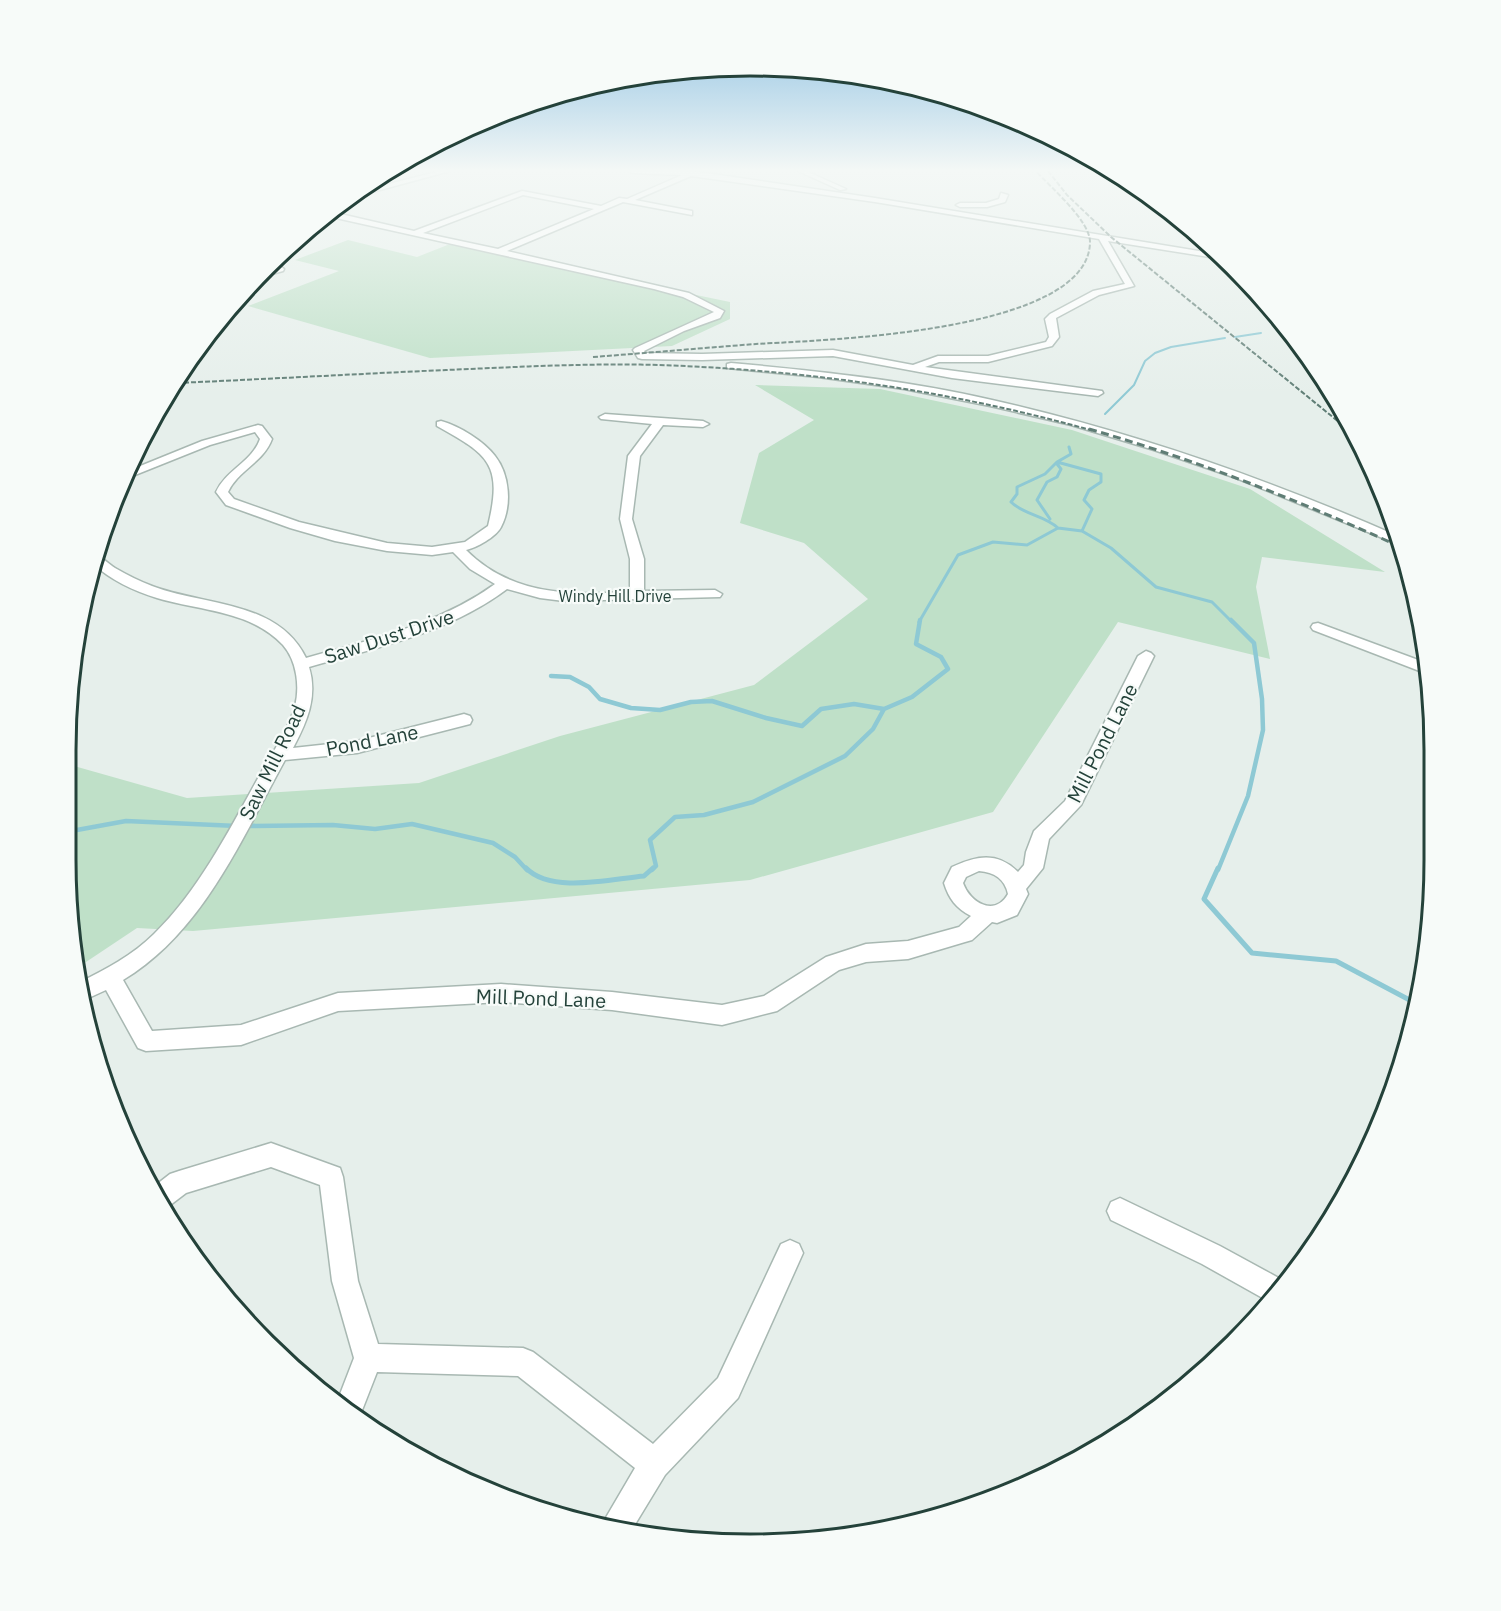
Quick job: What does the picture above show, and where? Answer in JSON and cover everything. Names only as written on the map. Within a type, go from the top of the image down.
[{"type":"street","points":[[472,246],[686,295],[716,308],[720,313],[638,350],[645,361],[736,366],[855,379],[953,395],[1065,420],[1230,470],[1294,495],[1390,538]]},
{"type":"street","points":[[498,252],[511,246]]},
{"type":"street","points":[[916,367],[938,359],[988,359],[1049,344],[1054,337],[1050,327],[1050,320],[1053,316],[1096,293],[1130,286],[1107,246]]},
{"type":"street","points":[[1156,246],[1206,255]]},
{"type":"street","points":[[642,356],[702,357],[833,353],[971,377],[1098,393]]},
{"type":"street","points":[[605,417],[703,424]]},
{"type":"street","points":[[637,596],[636,559],[628,535],[626,519],[634,456],[661,420]]},
{"type":"street","points":[[138,471],[206,443],[258,428],[266,439],[265,444],[258,456],[225,484],[222,492],[230,502],[360,544],[422,551],[457,548],[479,540],[498,522],[502,509],[500,477],[496,465],[488,455],[441,423]]},
{"type":"street","name":"Windy Hill Drive","points":[[457,548],[484,574],[505,584],[551,596],[715,594]]},
{"type":"street","name":"Saw Mill Road","points":[[88,989],[111,978],[153,948],[184,914],[248,814],[280,755],[304,703],[305,686],[301,664],[287,640],[258,620],[240,613],[163,595],[115,574],[103,565]]},
{"type":"street","name":"Saw Dust Drive","points":[[301,664],[449,619],[505,584]]},
{"type":"street","points":[[1318,627],[1419,666]]},
{"type":"street","name":"Mill Pond Lane","points":[[111,978],[146,1041],[241,1035],[338,1002],[501,993],[612,1001],[722,1015],[768,1004],[833,963],[866,953],[908,950],[965,934],[987,914],[997,914],[1012,907],[1017,901],[1017,886],[1033,868],[1035,852],[1041,836],[1072,806],[1146,656]]},
{"type":"street","name":"Pond Lane","points":[[280,755],[357,747],[464,720]]},
{"type":"street","points":[[987,914],[977,911],[960,900],[954,884],[961,870],[968,866],[987,864],[1006,872],[1017,886]]},
{"type":"street","points":[[165,1194],[179,1183],[271,1155],[331,1177],[345,1281],[368,1358],[351,1403]]},
{"type":"street","points":[[1120,1211],[1211,1255],[1271,1288]]},
{"type":"street","points":[[619,1522],[654,1464],[728,1388],[790,1253]]},
{"type":"street","points":[[368,1358],[523,1362],[654,1464]]},
{"type":"green space","points":[[332,246],[373,246],[417,257],[444,246],[461,246],[730,302],[730,319],[672,346],[430,358],[248,306],[339,271],[295,260]]},
{"type":"green space","points":[[755,385],[880,389],[1072,430],[1250,489],[1385,572],[1262,557],[1256,587],[1270,659],[1118,622],[993,812],[750,880],[193,931],[137,928],[84,963],[76,861],[76,767],[187,798],[419,783],[560,736],[754,685],[868,599],[804,543],[740,523],[759,453],[814,420]]},
{"type":"waterway","points":[[1235,337],[1261,333]]},
{"type":"waterway","points":[[1105,414],[1134,385],[1145,361],[1155,353],[1171,347],[1225,338]]},
{"type":"waterway","points":[[1057,462],[1071,454],[1069,447]]},
{"type":"waterway","points":[[1057,462],[1101,474],[1101,482],[1089,490],[1084,500],[1092,509],[1082,531]]},
{"type":"waterway","points":[[1057,462],[1045,474],[1017,487],[1017,494],[1011,502],[1058,528]]},
{"type":"waterway","points":[[1050,519],[1037,500],[1047,482],[1057,477],[1061,469],[1057,464]]},
{"type":"waterway","points":[[920,620],[958,555],[993,542],[1027,545],[1058,528]]},
{"type":"waterway","points":[[1058,528],[1082,531]]},
{"type":"waterway","points":[[1082,531],[1111,548],[1156,587],[1212,602],[1232,622]]},
{"type":"waterway","points":[[884,709],[912,697],[948,669],[941,657],[916,644],[920,620]]},
{"type":"waterway","points":[[1218,870],[1248,796],[1263,730],[1262,699],[1254,643],[1231,620]]},
{"type":"waterway","points":[[551,676],[570,677],[589,687],[600,699],[631,708],[660,710],[691,702],[712,701],[766,718],[802,726],[821,709],[854,704],[884,709]]},
{"type":"waterway","points":[[652,870],[656,866],[650,840],[675,817],[704,815],[753,802],[845,756],[873,729],[884,709]]},
{"type":"waterway","points":[[76,830],[126,821],[237,826]]},
{"type":"waterway","points":[[245,826],[333,825],[375,829],[412,824],[493,843],[515,857],[527,870]]},
{"type":"waterway","points":[[526,868],[550,881],[566,883],[599,882],[644,876],[653,868]]},
{"type":"waterway","points":[[1218,868],[1204,899],[1252,953],[1336,961],[1410,1000]]},
{"type":"railway","points":[[593,357],[836,339],[947,326],[1000,313],[1046,296],[1077,273],[1089,246]]},
{"type":"railway","points":[[1122,246],[1338,421]]},
{"type":"railway","points":[[186,383],[552,366],[659,365],[769,372],[879,385],[987,405],[1094,431]]},
{"type":"railway","points":[[1089,429],[1248,482],[1392,543]]}]
